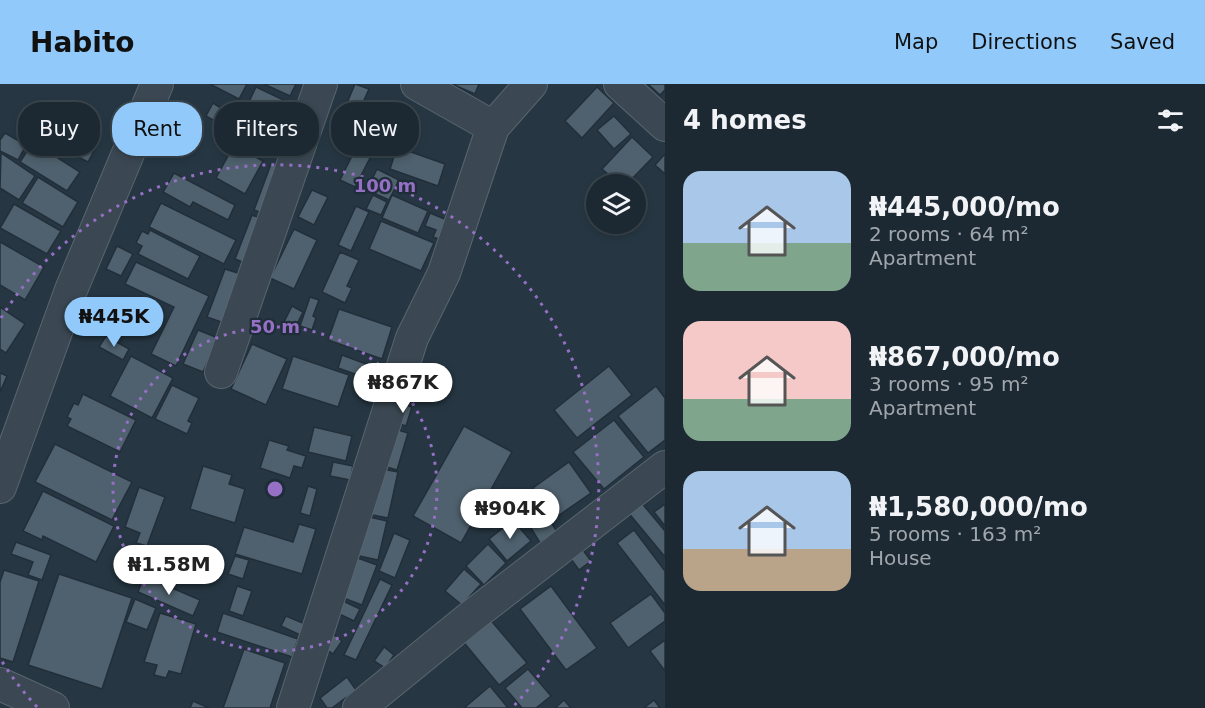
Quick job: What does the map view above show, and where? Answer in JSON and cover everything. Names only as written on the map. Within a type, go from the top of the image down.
[{"type":"street","points":[[0,487],[71,290],[157,84]]},
{"type":"street","points":[[221,372],[321,84]]},
{"type":"street","points":[[417,84],[493,127]]},
{"type":"street","points":[[293,708],[412,338],[444,273],[493,127],[531,84]]},
{"type":"street","points":[[620,84],[665,125]]},
{"type":"street","points":[[359,708],[472,616],[665,466]]},
{"type":"street","points":[[0,684],[53,708]]},
{"type":"building","points":[[210,84],[247,84],[239,99]]},
{"type":"building","points":[[264,84],[296,84],[290,96]]},
{"type":"building","points":[[355,84],[369,89],[363,102],[347,102]]},
{"type":"building","points":[[452,84],[479,84],[475,94]]},
{"type":"building","points":[[648,84],[665,84],[665,90],[660,95]]},
{"type":"building","points":[[256,87],[288,102],[249,102]]},
{"type":"building","points":[[597,87],[614,103],[582,138],[565,121]]},
{"type":"building","points":[[213,103],[214,121],[206,116]]},
{"type":"building","points":[[614,116],[631,134],[614,149],[597,130]]},
{"type":"building","points":[[5,133],[18,140],[18,156],[20,156],[18,160],[0,151],[0,140]]},
{"type":"building","points":[[632,137],[653,157],[637,174],[608,174],[602,169]]},
{"type":"building","points":[[1,153],[35,176],[19,200],[0,188]]},
{"type":"building","points":[[665,154],[665,174],[655,165]]},
{"type":"building","points":[[419,155],[445,164],[438,186],[390,169],[394,156]]},
{"type":"building","points":[[24,156],[55,156],[80,172],[67,191],[20,162]]},
{"type":"building","points":[[76,156],[91,156],[88,162]]},
{"type":"building","points":[[228,156],[254,156],[263,161],[245,194],[216,178]]},
{"type":"building","points":[[352,156],[371,156],[355,187],[340,180]]},
{"type":"building","points":[[271,164],[284,169],[267,215],[254,210]]},
{"type":"building","points":[[377,169],[399,180],[389,200],[367,190]]},
{"type":"building","points":[[174,173],[235,205],[228,220],[193,202],[190,207],[163,192]]},
{"type":"building","points":[[38,177],[78,202],[63,227],[22,203]]},
{"type":"building","points":[[312,190],[328,197],[314,225],[298,217]]},
{"type":"building","points":[[373,195],[387,202],[381,215],[366,209]]},
{"type":"building","points":[[392,195],[428,211],[418,233],[382,218]]},
{"type":"building","points":[[161,203],[236,240],[224,264],[149,227]]},
{"type":"building","points":[[14,204],[61,231],[47,254],[0,228]]},
{"type":"building","points":[[356,206],[369,212],[351,251],[338,245]]},
{"type":"building","points":[[430,213],[452,222],[445,241],[433,237],[436,230],[425,226]]},
{"type":"building","points":[[252,215],[267,221],[250,265],[235,259]]},
{"type":"building","points":[[381,221],[434,243],[421,271],[369,249]]},
{"type":"building","points":[[294,229],[317,240],[294,289],[270,278]]},
{"type":"building","points":[[150,230],[200,256],[188,279],[138,254],[142,246],[136,243],[142,231],[148,234]]},
{"type":"building","points":[[0,242],[44,267],[25,300],[0,285]]},
{"type":"building","points":[[117,246],[133,254],[121,276],[106,269]]},
{"type":"building","points":[[340,252],[359,260],[347,286],[352,288],[345,303],[322,292]]},
{"type":"building","points":[[136,262],[209,296],[176,366],[151,354],[174,307],[125,284]]},
{"type":"building","points":[[225,269],[244,275],[227,324],[207,317]]},
{"type":"building","points":[[310,297],[319,300],[313,316],[316,318],[312,330],[300,326]]},
{"type":"building","points":[[292,306],[303,312],[295,328],[284,322]]},
{"type":"building","points":[[0,307],[25,324],[6,353],[0,349]]},
{"type":"building","points":[[339,309],[392,327],[382,359],[328,340]]},
{"type":"building","points":[[198,330],[218,338],[203,372],[183,364]]},
{"type":"building","points":[[106,336],[129,349],[123,360],[99,347]]},
{"type":"building","points":[[252,344],[287,359],[266,405],[231,389]]},
{"type":"building","points":[[342,355],[377,368],[372,380],[338,368]]},
{"type":"building","points":[[131,356],[173,378],[152,418],[110,396]]},
{"type":"building","points":[[293,356],[349,375],[338,407],[282,389]]},
{"type":"building","points":[[609,366],[632,395],[577,438],[554,410]]},
{"type":"building","points":[[0,373],[7,376],[0,392]]},
{"type":"building","points":[[172,385],[199,398],[188,421],[192,423],[187,434],[155,419]]},
{"type":"building","points":[[656,386],[665,398],[665,440],[648,453],[618,416]]},
{"type":"building","points":[[83,394],[136,420],[120,452],[67,426],[71,419],[67,417],[74,403],[78,405]]},
{"type":"building","points":[[399,403],[412,407],[406,426],[394,422]]},
{"type":"building","points":[[614,420],[644,457],[604,489],[573,452]]},
{"type":"building","points":[[464,426],[512,452],[461,543],[413,516]]},
{"type":"building","points":[[314,427],[352,436],[346,461],[308,452]]},
{"type":"building","points":[[391,428],[408,433],[397,470],[380,465]]},
{"type":"building","points":[[269,440],[289,446],[287,450],[306,456],[302,468],[294,466],[290,478],[260,468]]},
{"type":"building","points":[[55,444],[132,482],[112,520],[35,482]]},
{"type":"building","points":[[333,462],[353,466],[350,480],[330,476]]},
{"type":"building","points":[[569,462],[591,493],[555,518],[533,488]]},
{"type":"building","points":[[203,466],[232,475],[229,484],[245,489],[235,523],[190,509]]},
{"type":"building","points":[[377,468],[398,472],[388,518],[367,514]]},
{"type":"building","points":[[308,486],[317,489],[310,516],[300,513]]},
{"type":"building","points":[[139,487],[165,497],[147,546],[136,543],[140,533],[125,527]]},
{"type":"building","points":[[43,491],[114,526],[96,562],[43,536],[42,540],[23,531]]},
{"type":"building","points":[[529,496],[544,515],[528,528],[512,509]]},
{"type":"building","points":[[640,501],[665,531],[665,557],[627,511]]},
{"type":"building","points":[[665,504],[665,526],[654,512]]},
{"type":"building","points":[[365,516],[387,521],[378,560],[355,555]]},
{"type":"building","points":[[548,517],[557,532],[540,543],[531,528]]},
{"type":"building","points":[[513,520],[531,541],[507,561],[489,539]]},
{"type":"building","points":[[299,524],[316,529],[302,574],[235,554],[244,527],[293,542]]},
{"type":"building","points":[[634,530],[665,571],[665,605],[617,543]]},
{"type":"building","points":[[394,533],[410,540],[395,578],[379,571]]},
{"type":"building","points":[[16,542],[51,555],[42,580],[28,575],[33,562],[11,554]]},
{"type":"building","points":[[488,544],[506,563],[484,585],[466,566]]},
{"type":"building","points":[[580,546],[591,561],[579,570],[568,555]]},
{"type":"building","points":[[235,556],[249,560],[243,579],[228,574]]},
{"type":"building","points":[[352,556],[377,565],[362,605],[338,596]]},
{"type":"building","points":[[464,569],[481,584],[462,605],[445,591]]},
{"type":"building","points":[[4,570],[39,581],[13,662],[0,658],[0,582]]},
{"type":"building","points":[[59,574],[132,598],[102,689],[28,665]]},
{"type":"building","points":[[144,576],[200,600],[193,616],[138,592]]},
{"type":"building","points":[[380,579],[392,585],[356,660],[344,655]]},
{"type":"building","points":[[237,586],[252,591],[243,616],[229,611]]},
{"type":"building","points":[[551,586],[597,648],[566,670],[520,609]]},
{"type":"building","points":[[651,594],[665,613],[665,621],[628,648],[610,623]]},
{"type":"building","points":[[135,599],[156,608],[147,630],[126,622]]},
{"type":"building","points":[[341,600],[360,609],[354,621],[335,612]]},
{"type":"building","points":[[160,613],[196,624],[181,674],[169,671],[166,678],[154,675],[157,665],[144,662]]},
{"type":"building","points":[[223,613],[298,639],[292,657],[217,632]]},
{"type":"building","points":[[286,616],[305,624],[300,635],[281,626]]},
{"type":"building","points":[[488,617],[527,663],[499,685],[461,639]]},
{"type":"building","points":[[330,632],[342,641],[333,654],[321,645]]},
{"type":"building","points":[[665,640],[665,671],[650,651]]},
{"type":"building","points":[[384,647],[394,655],[385,668],[374,661]]},
{"type":"building","points":[[244,649],[285,663],[270,708],[223,708]]},
{"type":"building","points":[[528,669],[551,696],[536,708],[522,708],[505,688]]},
{"type":"building","points":[[347,677],[356,690],[332,708],[327,708],[320,698]]},
{"type":"building","points":[[490,686],[508,708],[464,708]]},
{"type":"building","points":[[564,700],[571,708],[555,708]]},
{"type":"building","points":[[654,700],[660,708],[644,708]]},
{"type":"building","points":[[193,701],[209,708],[190,708]]}]
